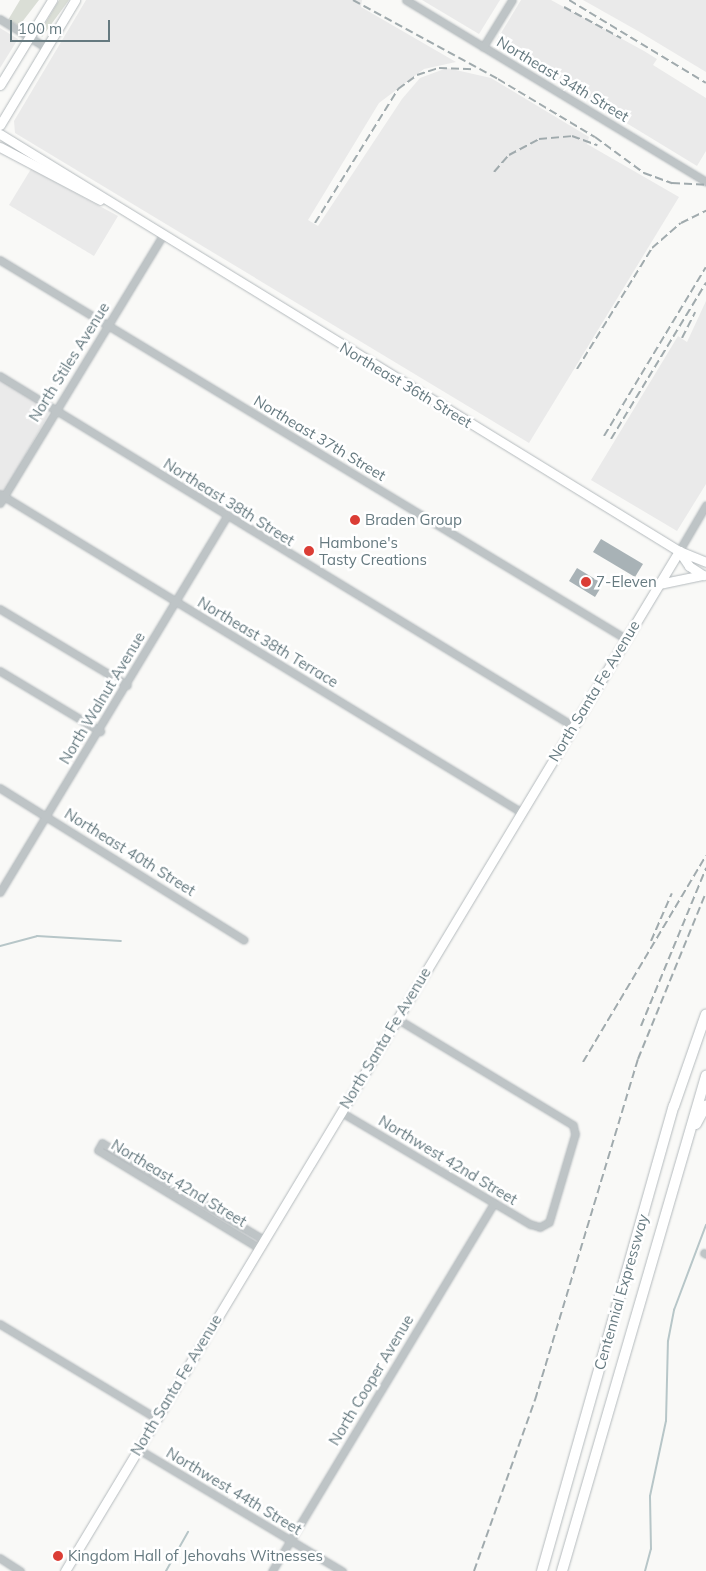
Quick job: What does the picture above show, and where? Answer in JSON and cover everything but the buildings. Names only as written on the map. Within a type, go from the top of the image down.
[{"type":"highway","name":"Centennial Expressway","points":[[542,1571],[674,1106],[706,1015]]},
{"type":"highway","name":"Centennial Expressway","points":[[562,1571],[706,1076]]},
{"type":"highway","points":[[687,1140],[706,1105]]},
{"type":"main road","points":[[0,85],[52,0]]},
{"type":"main road","points":[[0,125],[75,0]]},
{"type":"main road","name":"Northeast 36th Street","points":[[0,134],[107,203],[679,552],[706,562]]},
{"type":"main road","name":"Northeast 36th Street","points":[[0,147],[54,179],[107,203]]},
{"type":"main road","points":[[679,552],[689,566],[704,576]]},
{"type":"main road","name":"North Santa Fe Avenue","points":[[65,1571],[679,552]]},
{"type":"main road","points":[[659,584],[704,576]]},
{"type":"street","name":"Northeast 34th Street","points":[[406,0],[706,182]]},
{"type":"street","points":[[483,47],[512,0]]},
{"type":"street","points":[[0,19],[47,48]]},
{"type":"street","name":"North Stiles Avenue","points":[[1,498],[162,236]]},
{"type":"street","name":"Northeast 37th Street","points":[[0,260],[626,639]]},
{"type":"street","name":"Northeast 38th Street","points":[[0,376],[226,517],[573,726]]},
{"type":"street","name":"Northeast 38th Terrace","points":[[1,498],[521,812]]},
{"type":"street","name":"North Santa Fe Avenue","points":[[679,552],[706,505]]},
{"type":"street","name":"North Walnut Avenue","points":[[0,892],[100,731],[226,517]]},
{"type":"street","points":[[0,608],[127,685]]},
{"type":"street","points":[[0,672],[100,731]]},
{"type":"street","name":"Northeast 40th Street","points":[[0,788],[244,940]]},
{"type":"street","name":"Northwest 42nd Street","points":[[341,1112],[534,1226],[542,1227],[552,1215],[575,1134],[574,1127],[397,1019]]},
{"type":"street","name":"Northeast 42nd Street","points":[[102,1143],[261,1244],[98,1150],[102,1143]]},
{"type":"street","name":"North Cooper Avenue","points":[[272,1571],[494,1203]]},
{"type":"street","points":[[0,1324],[156,1418]]},
{"type":"street","name":"Northwest 44th Street","points":[[138,1449],[342,1571]]},
{"type":"street","points":[[0,1558],[20,1571]]},
{"type":"shaded area","points":[[20,0],[39,0],[19,26],[8,20]]},
{"type":"shaded area","points":[[59,0],[69,0],[42,37],[40,32]]},
{"type":"shaded area","points":[[86,0],[362,0],[361,7],[456,62],[424,69],[379,103],[308,220],[318,226],[402,99],[420,78],[447,68],[491,78],[589,137],[587,144],[679,197],[529,443],[15,133],[14,121]]},
{"type":"shaded area","points":[[422,0],[500,0],[479,34]]},
{"type":"shaded area","points":[[521,0],[551,0],[657,59],[653,65],[706,98],[706,151],[697,166],[495,43]]},
{"type":"shaded area","points":[[583,0],[706,0],[706,72],[638,31]]},
{"type":"shaded area","points":[[0,28],[18,39],[0,68]]},
{"type":"shaded area","points":[[31,169],[118,216],[94,256],[9,205]]},
{"type":"shaded area","points":[[706,301],[706,484],[677,531],[591,480],[678,336],[687,342]]},
{"type":"shaded area","points":[[0,379],[51,410],[3,494],[0,492]]},
{"type":"waterway","points":[[0,946],[37,936],[121,941]]},
{"type":"waterway","points":[[645,1571],[651,1549],[650,1496],[666,1421],[668,1341],[674,1310],[706,1225]]},
{"type":"waterway","points":[[166,1571],[188,1532]]},
{"type":"railway","points":[[353,0],[498,79],[595,137],[644,173],[672,183],[706,185]]},
{"type":"railway","points":[[569,0],[706,83]]},
{"type":"railway","points":[[564,7],[621,38]]},
{"type":"railway","points":[[315,223],[398,89],[417,75],[439,68],[474,69]]},
{"type":"railway","points":[[494,172],[509,155],[539,139],[572,136],[597,145]]},
{"type":"railway","points":[[577,369],[652,248],[681,223],[706,211]]},
{"type":"railway","points":[[604,436],[706,267]]},
{"type":"railway","points":[[611,439],[706,283]]},
{"type":"railway","points":[[682,338],[695,312]]},
{"type":"railway","points":[[583,1062],[706,856]]},
{"type":"railway","points":[[641,1026],[706,868]]},
{"type":"railway","points":[[474,1571],[535,1400],[638,1059],[706,892]]},
{"type":"railway","points":[[651,941],[672,893]]},
{"type":"place","name":"Braden Group","points":[[355,520]]},
{"type":"place","name":"Hambone's Tasty Creations","points":[[309,551]]},
{"type":"place","name":"7-Eleven","points":[[586,582]]},
{"type":"place","name":"Kingdom Hall of Jehovahs Witnesses","points":[[58,1556]]}]
